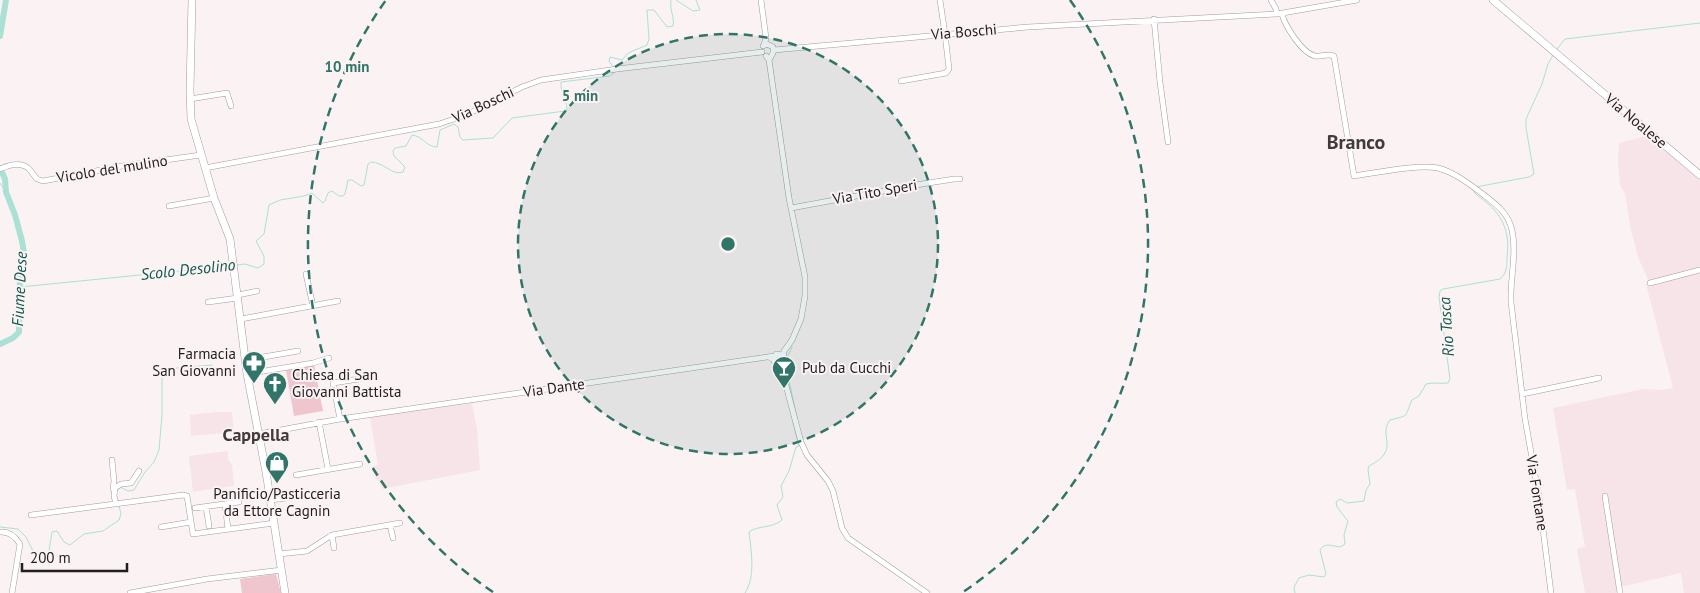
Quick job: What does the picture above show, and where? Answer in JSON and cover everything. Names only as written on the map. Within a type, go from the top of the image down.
[{"type":"main road","points":[[192,0],[191,119],[214,198],[228,231],[247,374],[271,500],[285,593]]},
{"type":"main road","name":"Via Noalese","points":[[1493,0],[1700,175]]},
{"type":"street","points":[[761,0],[791,208],[802,260],[805,296],[801,319],[792,340],[776,358],[801,442],[807,455],[828,481],[833,491],[842,528],[848,538],[927,593]]},
{"type":"street","points":[[901,81],[946,73],[949,69],[946,34],[940,0]]},
{"type":"street","points":[[1271,0],[1279,14]]},
{"type":"street","name":"Via Boschi","points":[[205,168],[438,124],[466,115],[522,87],[541,80],[617,69],[768,55],[946,34],[1154,19],[1279,14],[1357,0]]},
{"type":"street","name":"Via Fontane","points":[[1279,14],[1301,47],[1312,56],[1327,54],[1334,56],[1354,176],[1432,167],[1444,170],[1471,185],[1501,208],[1510,225],[1514,247],[1510,286],[1522,394],[1539,497],[1551,593]]},
{"type":"street","points":[[1154,19],[1168,142]]},
{"type":"street","points":[[767,44],[768,55]]},
{"type":"street","points":[[190,99],[227,93],[230,106]]},
{"type":"street","name":"Vicolo del mulino","points":[[1,168],[17,164],[23,165],[37,179],[43,181],[122,166],[201,155]]},
{"type":"street","name":"Via Tito Speri","points":[[791,208],[930,182],[954,178],[960,179]]},
{"type":"street","points":[[169,206],[214,198]]},
{"type":"street","points":[[1650,283],[1700,270]]},
{"type":"street","points":[[306,274],[313,306]]},
{"type":"street","points":[[208,302],[256,291]]},
{"type":"street","points":[[241,319],[338,301]]},
{"type":"street","points":[[246,360],[298,351]]},
{"type":"street","points":[[247,374],[313,363],[329,358]]},
{"type":"street","name":"Via Dante","points":[[259,434],[319,422],[776,358]]},
{"type":"street","points":[[1522,394],[1599,378]]},
{"type":"street","points":[[340,419],[333,383],[359,379]]},
{"type":"street","points":[[319,422],[328,469]]},
{"type":"street","points":[[112,460],[114,481],[112,499],[115,504]]},
{"type":"street","points":[[296,475],[360,464]]},
{"type":"street","points":[[115,504],[115,488],[121,484],[131,483],[139,471]]},
{"type":"street","points":[[271,500],[331,492]]},
{"type":"street","points":[[31,516],[151,499],[187,496],[193,534],[274,523]]},
{"type":"street","points":[[1604,496],[1620,593]]},
{"type":"street","points":[[194,508],[239,502]]},
{"type":"street","points":[[225,504],[228,529]]},
{"type":"street","points":[[206,507],[209,526]]},
{"type":"street","points":[[160,526],[191,522]]},
{"type":"street","points":[[279,554],[308,551],[332,535],[400,523]]},
{"type":"street","points":[[390,525],[392,538]]},
{"type":"street","points":[[0,532],[11,534],[20,544],[12,593]]},
{"type":"street","points":[[332,535],[334,548]]},
{"type":"street","points":[[130,593],[207,579],[282,570]]},
{"type":"shaded area","points":[[1650,135],[1700,177],[1700,593],[1684,593],[1681,573],[1616,588],[1616,593],[1585,593],[1577,549],[1585,547],[1575,489],[1567,490],[1553,408],[1643,389],[1661,390],[1673,388],[1646,284],[1649,282],[1638,257],[1625,194],[1620,185],[1618,163],[1619,143]]},
{"type":"shaded area","points":[[314,365],[323,411],[294,416],[286,370]]},
{"type":"shaded area","points":[[472,403],[477,429],[480,470],[382,489],[372,467],[378,465],[370,417]]},
{"type":"shaded area","points":[[232,412],[234,432],[191,436],[190,415]]},
{"type":"shaded area","points":[[228,451],[228,459],[232,465],[234,486],[193,492],[189,456]]},
{"type":"shaded area","points":[[276,574],[281,593],[242,593],[240,579]]},
{"type":"waterway","name":"Fiume Dese","points":[[0,36],[6,0]]},
{"type":"waterway","name":"Scolo Desolino","points":[[614,68],[609,61],[610,57],[622,60],[628,53],[647,45],[649,39],[647,10],[654,10],[667,27],[673,26],[671,0]]},
{"type":"waterway","name":"Scolo Desolino","points":[[676,0],[693,11],[700,10],[696,0]]},
{"type":"waterway","name":"Rio Tasca","points":[[1557,49],[1565,39],[1700,23]]},
{"type":"waterway","name":"Rio Tasca","points":[[1476,187],[1529,177],[1534,174],[1526,119],[1553,55]]},
{"type":"waterway","name":"Scolo Desolino","points":[[237,265],[245,264],[258,268],[264,264],[264,256],[256,241],[264,234],[269,205],[280,200],[312,193],[323,203],[328,193],[332,191],[339,196],[343,196],[348,180],[352,180],[361,186],[364,185],[368,164],[371,162],[380,164],[395,172],[403,172],[405,167],[394,156],[393,151],[395,148],[406,146],[412,135],[419,137],[433,147],[437,147],[440,130],[454,124],[458,127],[460,137],[463,140],[493,138],[512,118],[565,111],[567,106],[561,82],[610,76],[615,72]]},
{"type":"waterway","name":"Fiume Dese","points":[[0,168],[5,179],[6,192],[15,215],[24,253],[20,274],[19,332],[13,338],[0,344]]},
{"type":"waterway","name":"Fiume Dese","points":[[0,183],[6,192]]},
{"type":"waterway","name":"Rio Tasca","points":[[1295,593],[1294,587],[1299,578],[1309,575],[1324,577],[1326,574],[1320,550],[1324,546],[1340,547],[1345,544],[1344,535],[1348,521],[1337,507],[1336,502],[1340,499],[1347,503],[1364,501],[1366,490],[1370,484],[1369,466],[1379,460],[1387,448],[1386,432],[1390,420],[1404,416],[1412,400],[1419,396],[1426,384],[1448,383],[1450,379],[1439,297],[1440,291],[1500,279],[1505,272],[1508,241],[1504,226],[1492,208],[1473,190]]},
{"type":"waterway","name":"Scolo Desolino","points":[[20,287],[230,266]]},
{"type":"waterway","points":[[792,347],[785,362],[797,418]]},
{"type":"waterway","points":[[117,491],[120,487],[128,491],[134,490],[145,472],[154,462],[159,450],[162,415],[162,372],[166,369],[212,365]]},
{"type":"waterway","points":[[745,593],[752,571],[749,532],[756,528],[773,525],[782,520],[777,505],[783,497],[781,486],[789,471],[796,447],[799,446],[793,422]]},
{"type":"waterway","points":[[0,527],[18,529],[26,537],[34,553],[42,555],[49,551],[52,532],[57,531],[64,542],[70,545],[84,534],[103,531],[119,520],[121,514],[119,506]]},
{"type":"place","name":"Farmacia San Giovanni","points":[[254,384]]},
{"type":"place","name":"Pub da Cucchi","points":[[784,389]]},
{"type":"place","name":"Chiesa di San Giovanni Battista","points":[[275,405]]},
{"type":"place","name":"Panificio/Pasticceria da Ettore Cagnin","points":[[277,484]]},
{"type":"district","name":"Branco","points":[[1356,142]]},
{"type":"district","name":"Cappella","points":[[256,435]]}]
